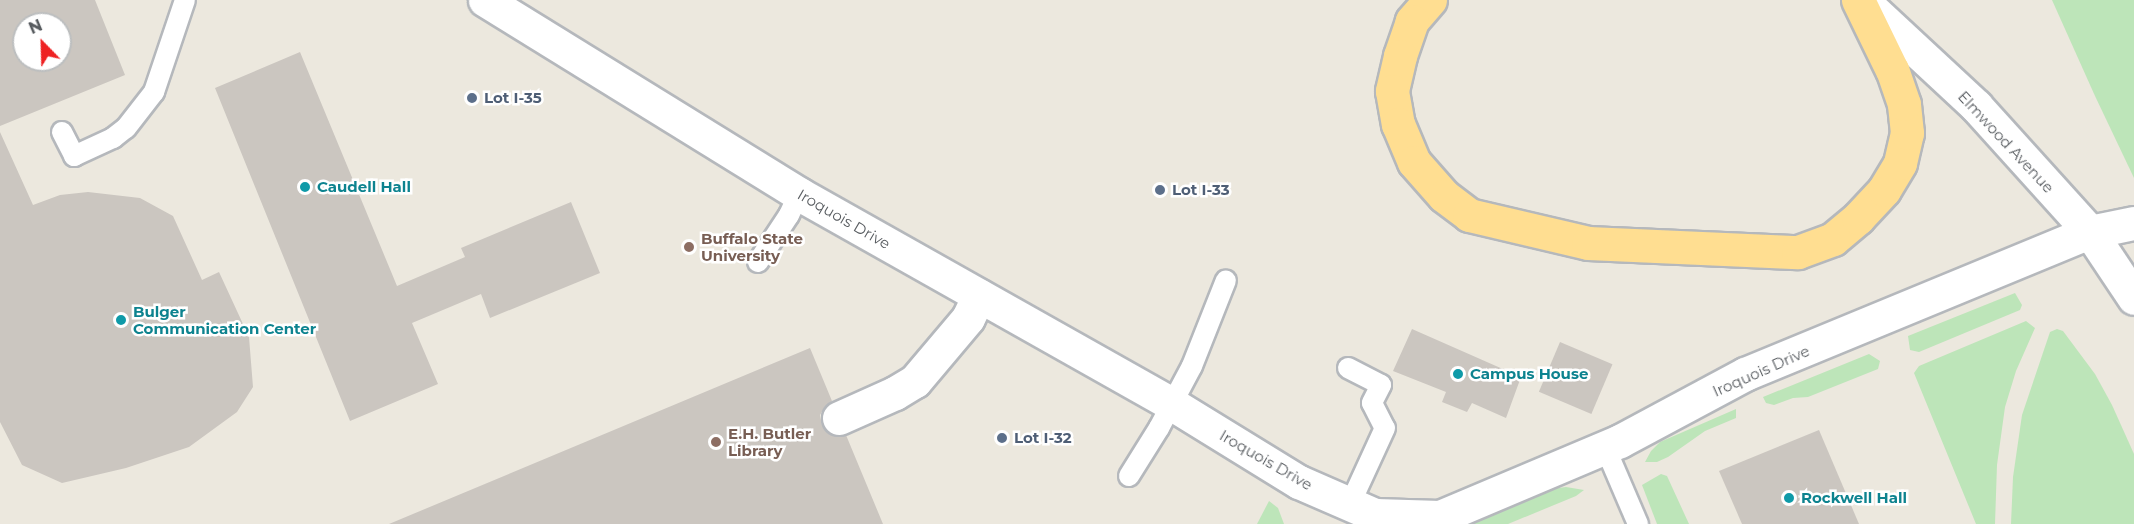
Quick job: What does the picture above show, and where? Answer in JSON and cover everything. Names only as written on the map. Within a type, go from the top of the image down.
[{"type":"highway","points":[[1430,0],[1412,21],[1400,56],[1392,92],[1398,124],[1414,162],[1444,196],[1469,215],[1588,243],[1798,252],[1833,239],[1858,218],[1884,190],[1900,164],[1907,133],[1905,104],[1860,0]]},
{"type":"street","name":"Iroquois Drive","points":[[485,0],[800,194],[1172,404],[1299,482],[1375,515],[1440,517],[1605,447],[1744,374],[2090,232],[2134,223]]},
{"type":"street","name":"Elmwood Avenue","points":[[1860,0],[1977,106],[2090,232],[2134,298]]},
{"type":"street","points":[[839,418],[895,393],[915,381],[968,318],[979,295]]},
{"type":"lane","points":[[62,132],[74,156],[113,138],[126,129],[154,92],[185,0]]},
{"type":"lane","points":[[758,262],[800,194]]},
{"type":"lane","points":[[1129,476],[1192,366],[1226,280]]},
{"type":"lane","points":[[1348,368],[1381,385],[1372,403],[1385,428],[1350,504]]},
{"type":"lane","points":[[1605,447],[1638,524]]},
{"type":"green space","points":[[2052,0],[2134,0],[2134,178],[2095,96]]},
{"type":"green space","points":[[2015,293],[2022,305],[2020,310],[1919,352],[1910,350],[1908,336]]},
{"type":"green space","points":[[2026,321],[2035,328],[2016,371],[2005,407],[1997,465],[1995,524],[1976,524],[1914,373],[1919,366]]},
{"type":"green space","points":[[2057,329],[2063,331],[2095,374],[2134,454],[2134,524],[2011,524],[2013,477],[2022,415],[2050,332]]},
{"type":"green space","points":[[1869,354],[1880,361],[1878,369],[1808,397],[1793,398],[1774,405],[1766,403],[1763,397]]},
{"type":"green space","points":[[1736,409],[1736,418],[1705,431],[1668,457],[1657,462],[1645,462],[1660,442]]},
{"type":"green space","points":[[1661,474],[1667,476],[1689,524],[1657,524],[1642,485]]},
{"type":"green space","points":[[1566,487],[1584,490],[1576,496],[1508,524],[1465,524],[1551,489]]},
{"type":"green space","points":[[1269,501],[1278,508],[1284,524],[1257,524]]},
{"type":"building","points":[[0,0],[95,0],[125,75],[0,126]]},
{"type":"building","name":"Caudell Hall","points":[[300,52],[397,286],[465,257],[461,248],[571,202],[600,273],[490,318],[481,294],[412,323],[438,384],[350,421],[215,88]]},
{"type":"building","name":"Bulger Communication Center","points":[[0,132],[33,205],[60,195],[88,192],[140,198],[173,216],[202,280],[219,272],[249,337],[253,387],[237,412],[189,447],[126,468],[62,483],[22,465],[0,422]]},
{"type":"building","name":"Campus House","points":[[1412,329],[1521,377],[1506,418],[1472,403],[1467,412],[1442,402],[1446,392],[1393,371]]},
{"type":"building","points":[[1560,342],[1612,364],[1591,414],[1539,392]]},
{"type":"building","name":"E.H. Butler Library","points":[[810,348],[832,401],[820,415],[822,425],[829,433],[838,437],[846,435],[883,524],[389,524]]},
{"type":"building","name":"Rockwell Hall","points":[[1819,430],[1859,524],[1742,524],[1719,471]]},
{"type":"place","name":"Lot I-35","points":[[472,98]]},
{"type":"place","name":"Caudell Hall","points":[[305,187]]},
{"type":"place","name":"Lot I-33","points":[[1160,190]]},
{"type":"place","name":"Buffalo State University","points":[[689,247]]},
{"type":"place","name":"Bulger Communication Center","points":[[121,320]]},
{"type":"place","name":"Campus House","points":[[1458,374]]},
{"type":"place","name":"Lot I-32","points":[[1002,438]]},
{"type":"place","name":"E.H. Butler Library","points":[[716,442]]},
{"type":"place","name":"Rockwell Hall","points":[[1789,498]]}]
